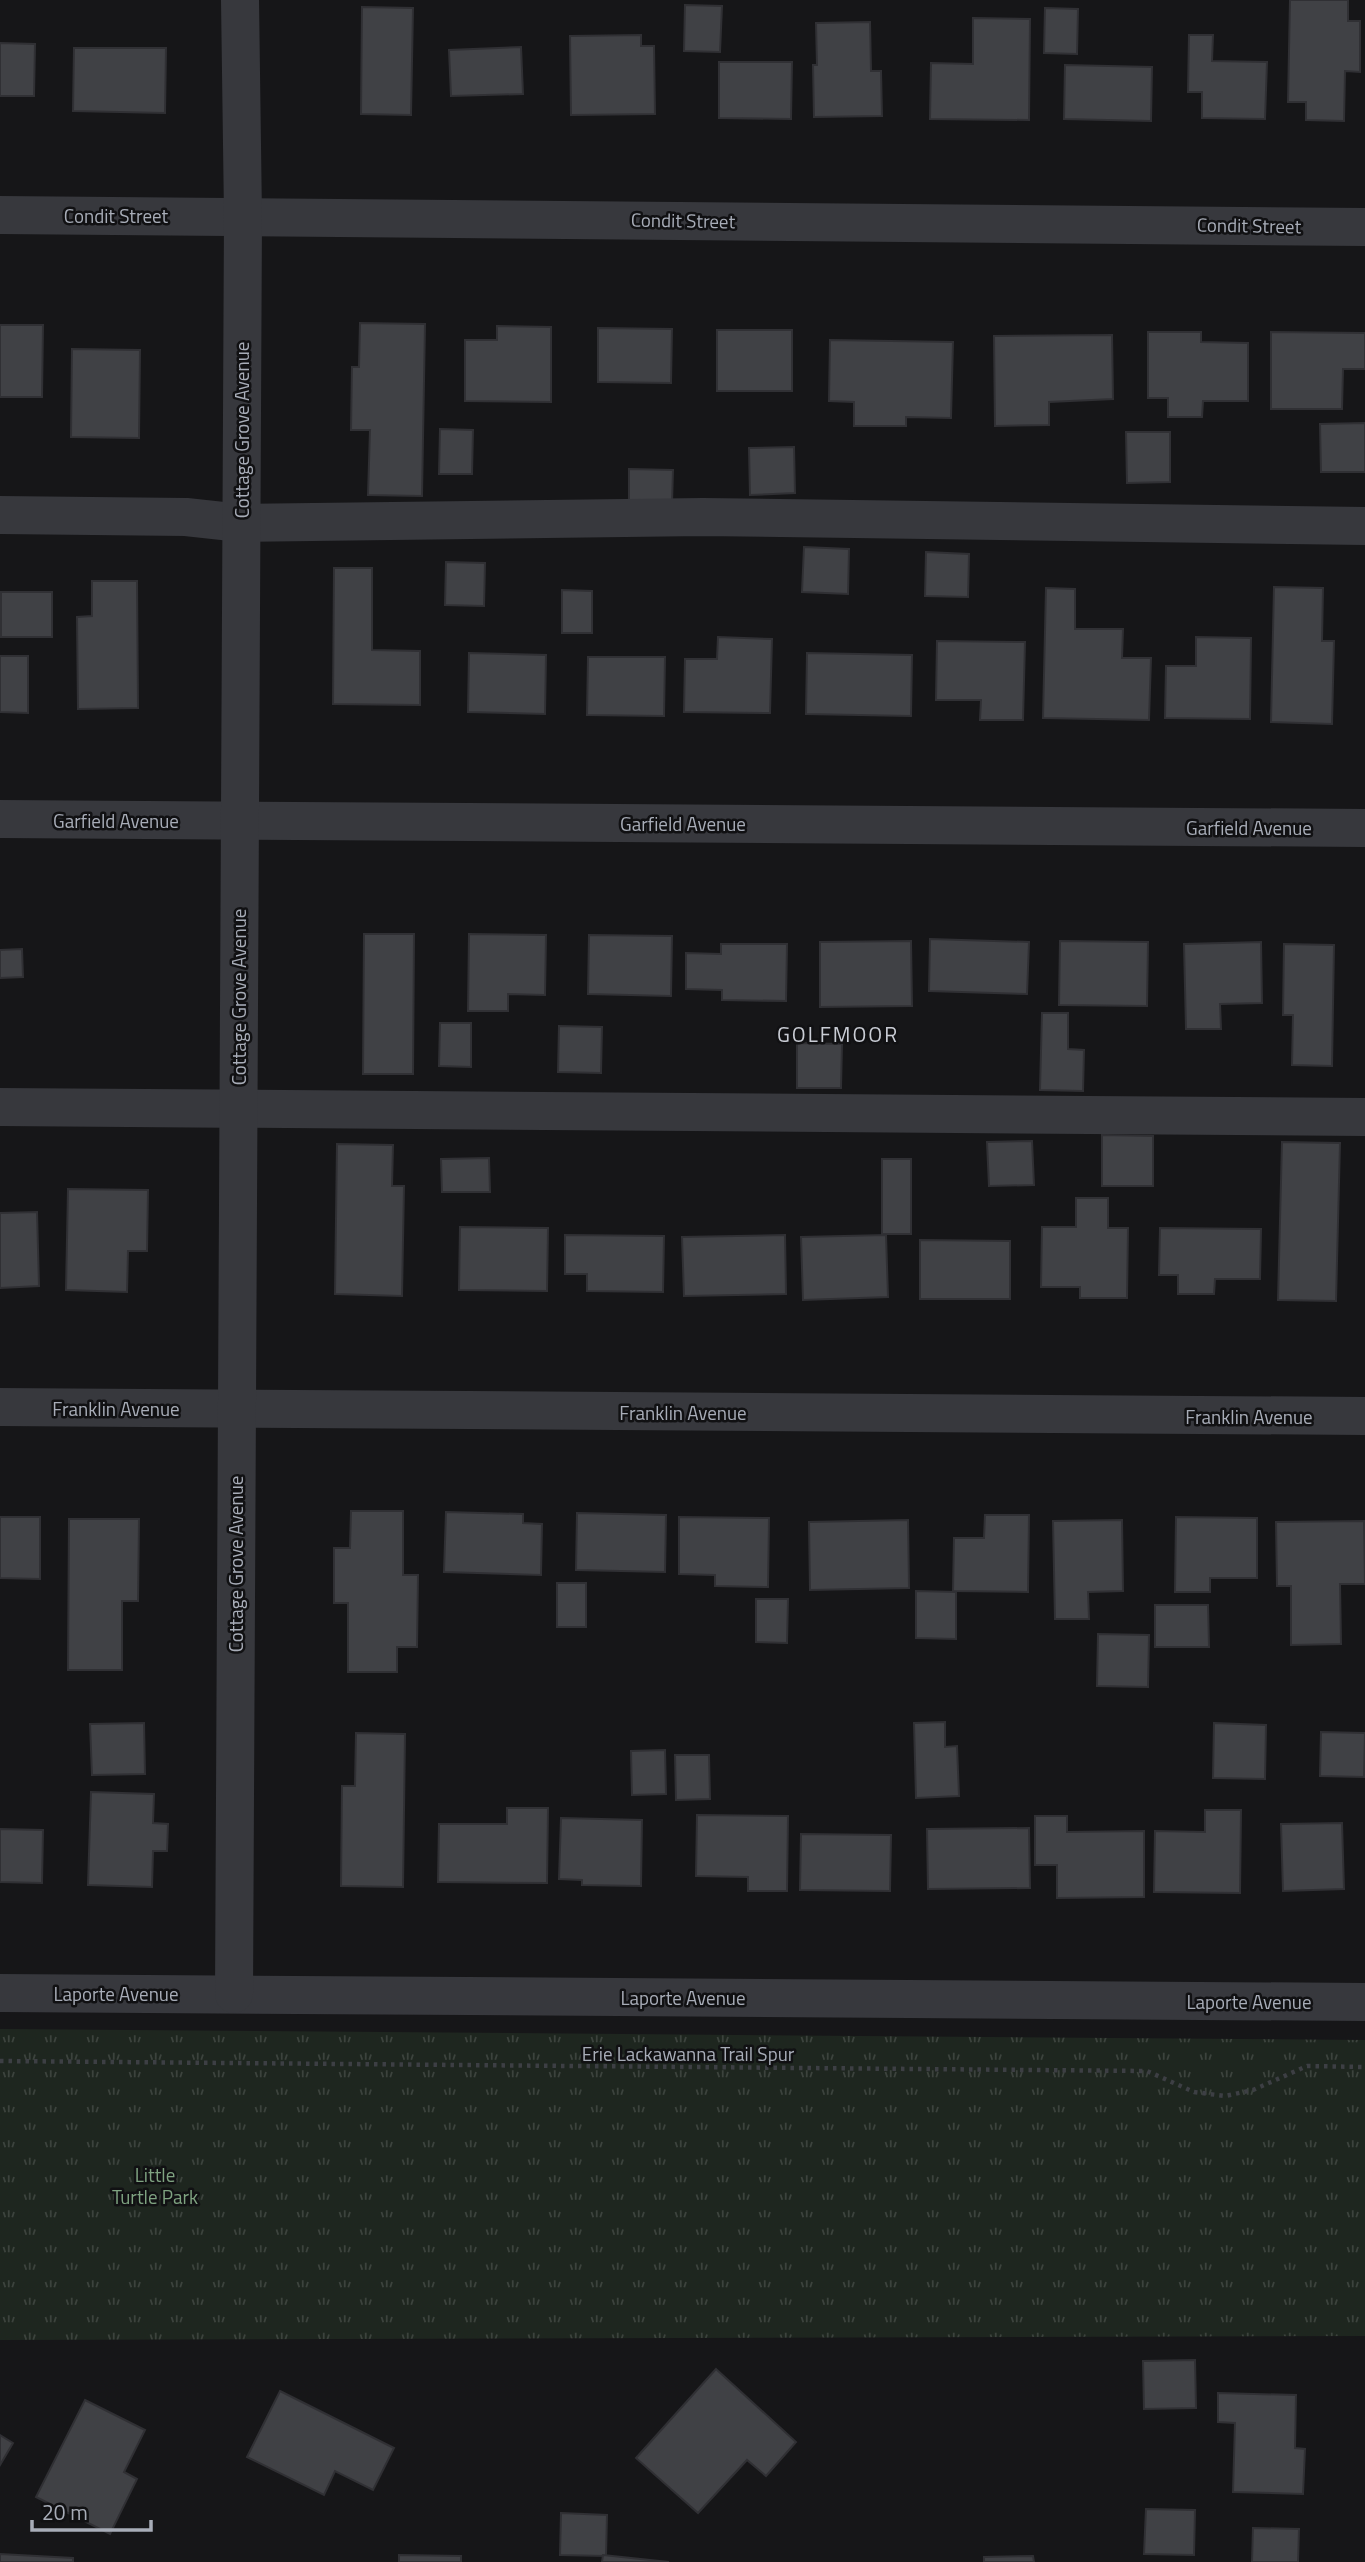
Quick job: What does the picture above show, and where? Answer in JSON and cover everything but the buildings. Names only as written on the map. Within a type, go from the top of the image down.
[{"type":"street","name":"Cottage Grove Avenue","points":[[234,1994],[243,216],[240,0]]},
{"type":"street","name":"Condit Street","points":[[0,215],[1365,227]]},
{"type":"street","points":[[0,516],[186,517],[241,523],[703,517],[1365,526]]},
{"type":"street","name":"Garfield Avenue","points":[[0,819],[1365,828]]},
{"type":"street","points":[[0,1107],[1365,1117]]},
{"type":"street","name":"Franklin Avenue","points":[[0,1407],[1365,1416]]},
{"type":"street","name":"Laporte Avenue","points":[[0,1993],[1365,2002]]},
{"type":"path","name":"Erie Lackawanna Trail Spur","points":[[0,2061],[1147,2071],[1194,2091],[1225,2096],[1253,2090],[1307,2066],[1365,2067]]},
{"type":"green space","name":"Little Turtle Park","points":[[0,2029],[1365,2040],[1365,2336],[0,2340]]},
{"type":"district","name":"GOLFMOOR","points":[[838,1034]]}]
